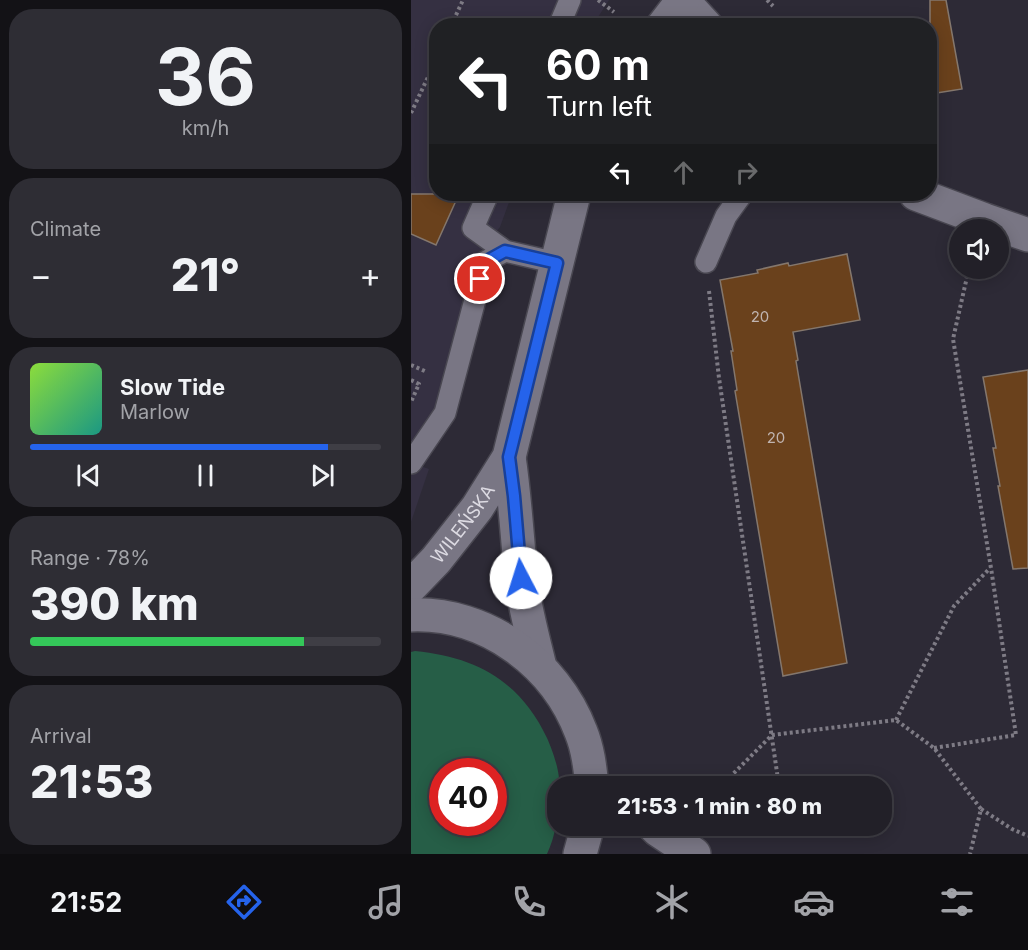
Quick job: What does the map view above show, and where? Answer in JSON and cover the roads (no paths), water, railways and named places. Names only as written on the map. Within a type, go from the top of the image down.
[{"type":"street","points":[[669,18],[683,0],[699,18]]},
{"type":"street","name":"WILEŃSKA","points":[[411,585],[436,560],[477,508],[509,457],[572,201]]},
{"type":"street","points":[[935,201],[1028,235]]},
{"type":"street","name":"WILEŃSKA","points":[[509,457],[521,578],[540,667]]},
{"type":"street","points":[[411,615],[441,617],[484,629],[504,639],[540,667],[557,687],[571,709],[582,733],[590,772]]},
{"type":"street","points":[[580,854],[585,836]]},
{"type":"street","points":[[667,836],[695,854]]},
{"type":"lane","points":[[562,18],[570,0]]},
{"type":"lane","points":[[484,201],[473,228],[505,251],[557,263]]},
{"type":"lane","points":[[706,262],[726,216],[737,201]]},
{"type":"lane","points":[[411,463],[445,413],[485,262],[505,251]]}]
